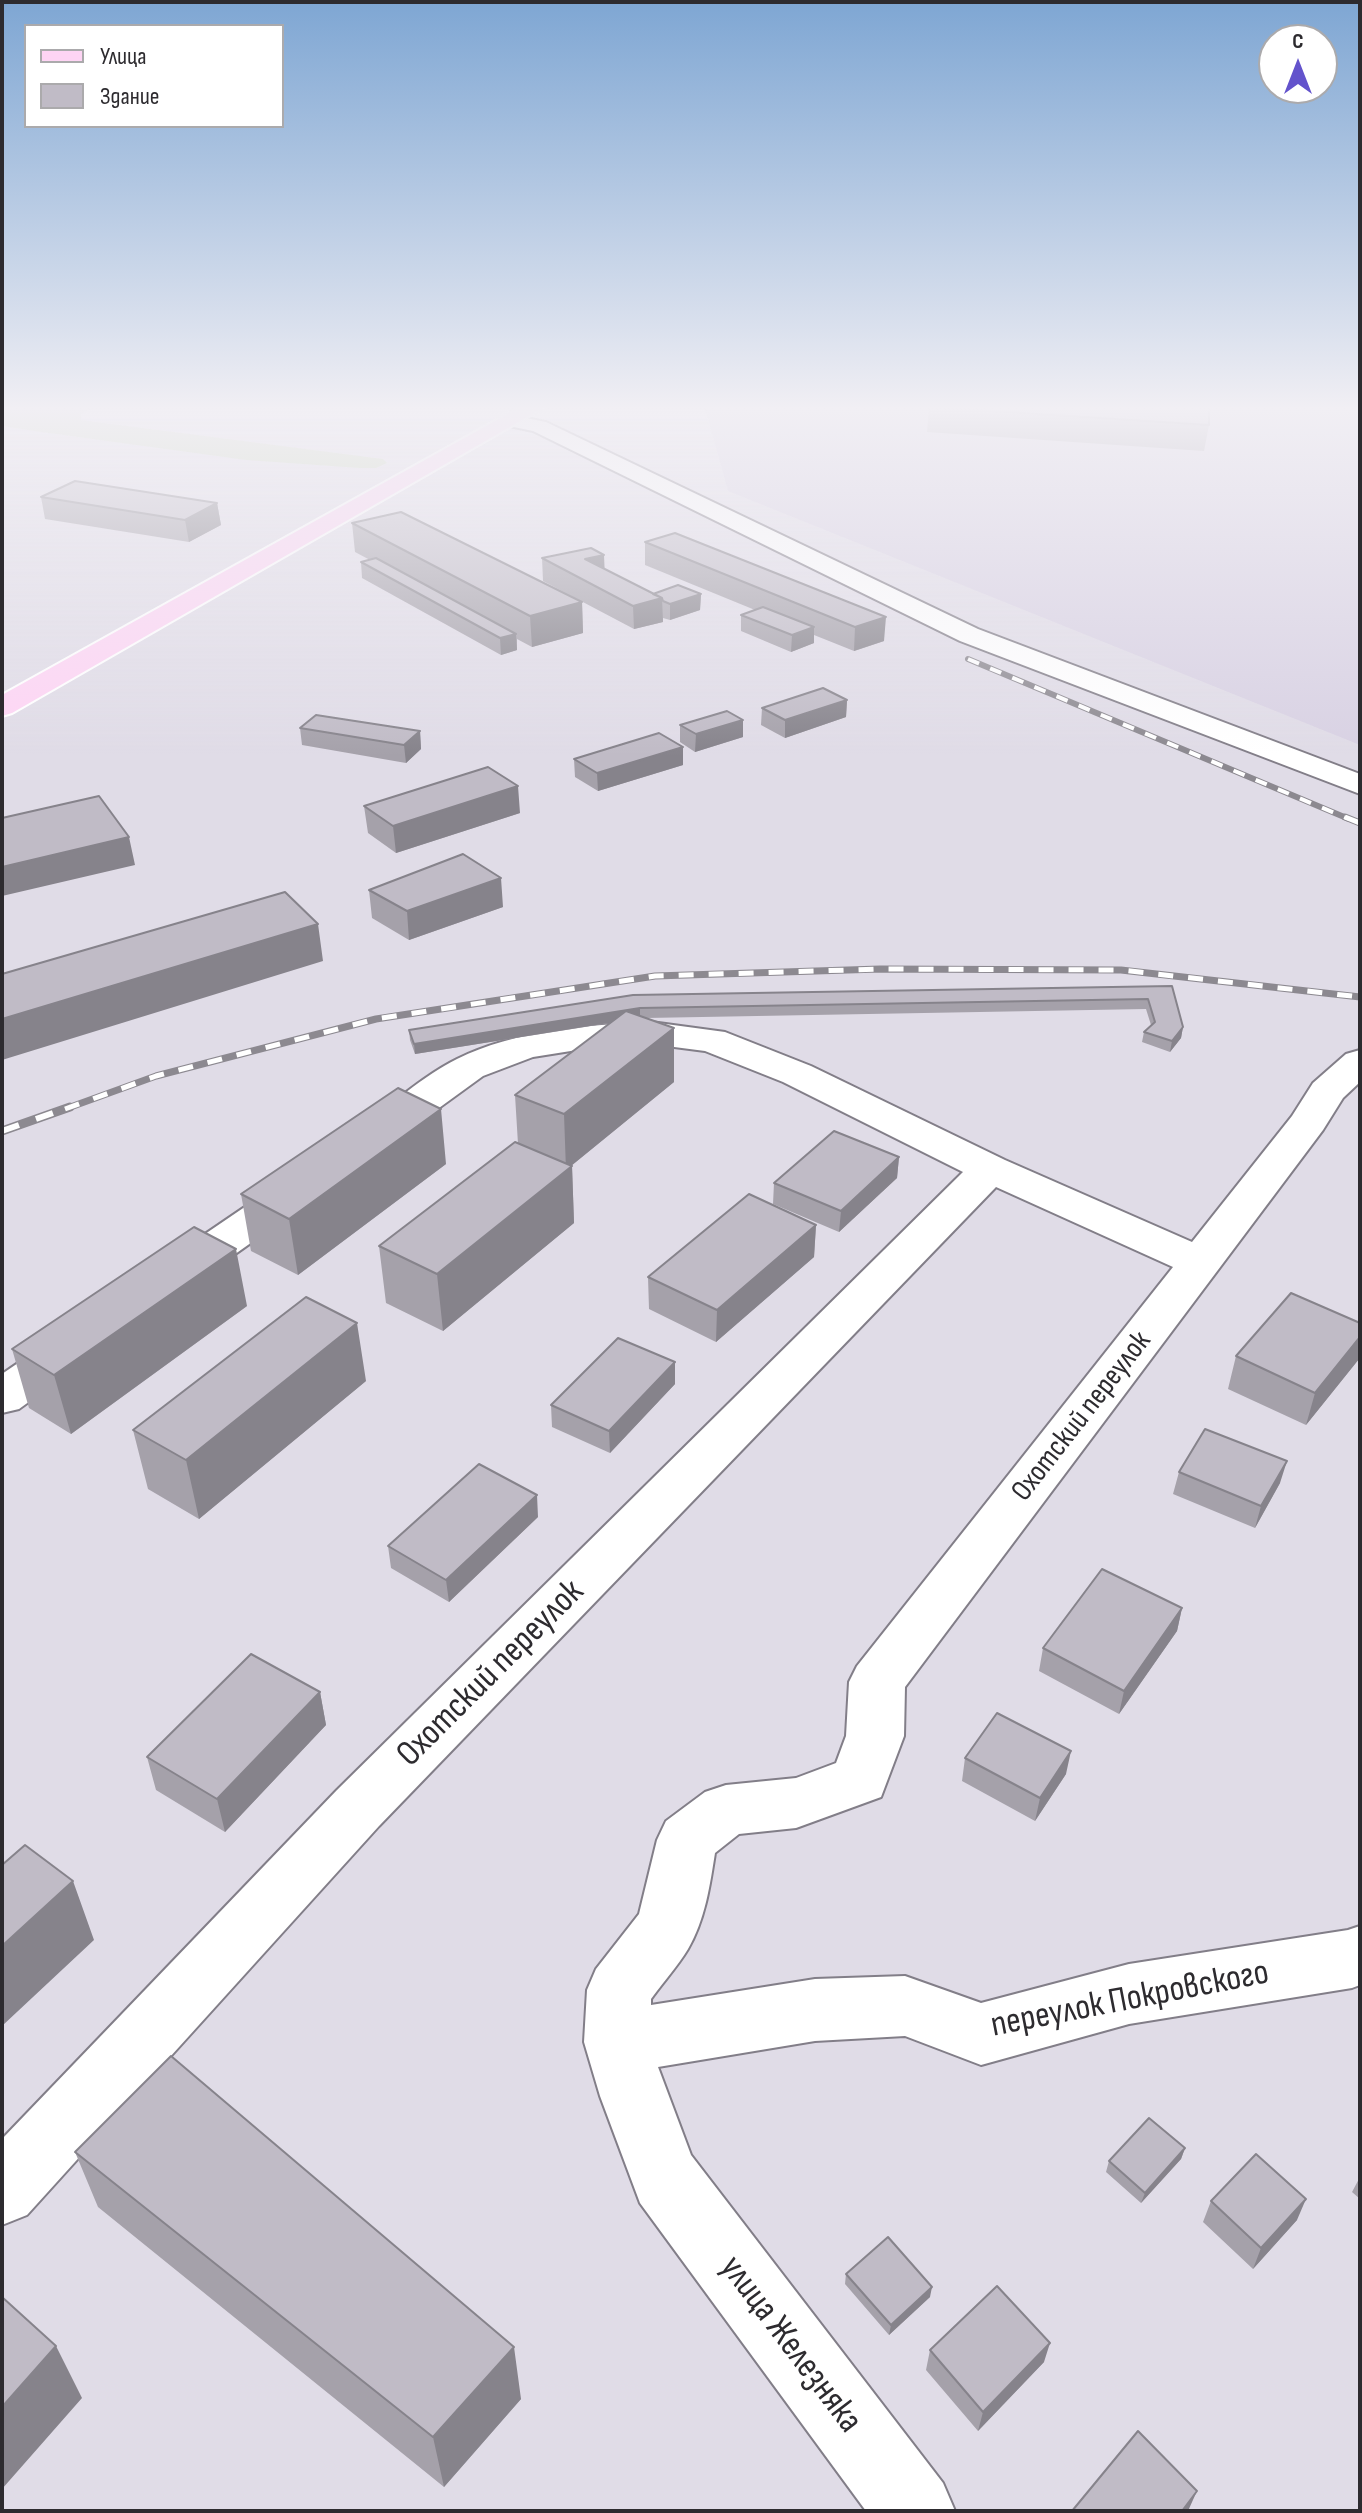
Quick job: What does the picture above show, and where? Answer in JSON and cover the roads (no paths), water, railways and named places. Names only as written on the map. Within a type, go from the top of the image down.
[{"type":"main road","points":[[5,704],[330,522]]},
{"type":"street","points":[[737,522],[969,635],[1360,785]]},
{"type":"street","points":[[145,1297],[469,1068],[525,1047],[596,1036],[651,1033],[712,1040],[783,1068],[990,1169],[1201,1263]]},
{"type":"street","name":"Охотский переулок","points":[[617,2042],[619,1990],[666,1929],[678,1892],[687,1840],[726,1810],[796,1803],[860,1780],[875,1736],[877,1682],[1343,1076]]},
{"type":"street","name":"Охотский переулок","points":[[2,2190],[358,1808],[990,1169]]},
{"type":"street","points":[[2,1397],[106,1324]]},
{"type":"street","name":"переулок Покровского","points":[[617,2042],[815,2010],[905,2006],[981,2034],[1129,1994],[1352,1959],[1360,1955]]},
{"type":"street","name":"улица Железняка","points":[[617,2042],[665,2178],[915,2511]]},
{"type":"railway","points":[[968,659],[1349,819]]},
{"type":"railway","points":[[1345,817],[1360,823]]},
{"type":"railway","points":[[65,1109],[156,1076],[376,1019],[655,976],[880,969],[1121,970],[1360,997]]},
{"type":"railway","points":[[2,1131],[70,1107]]}]
